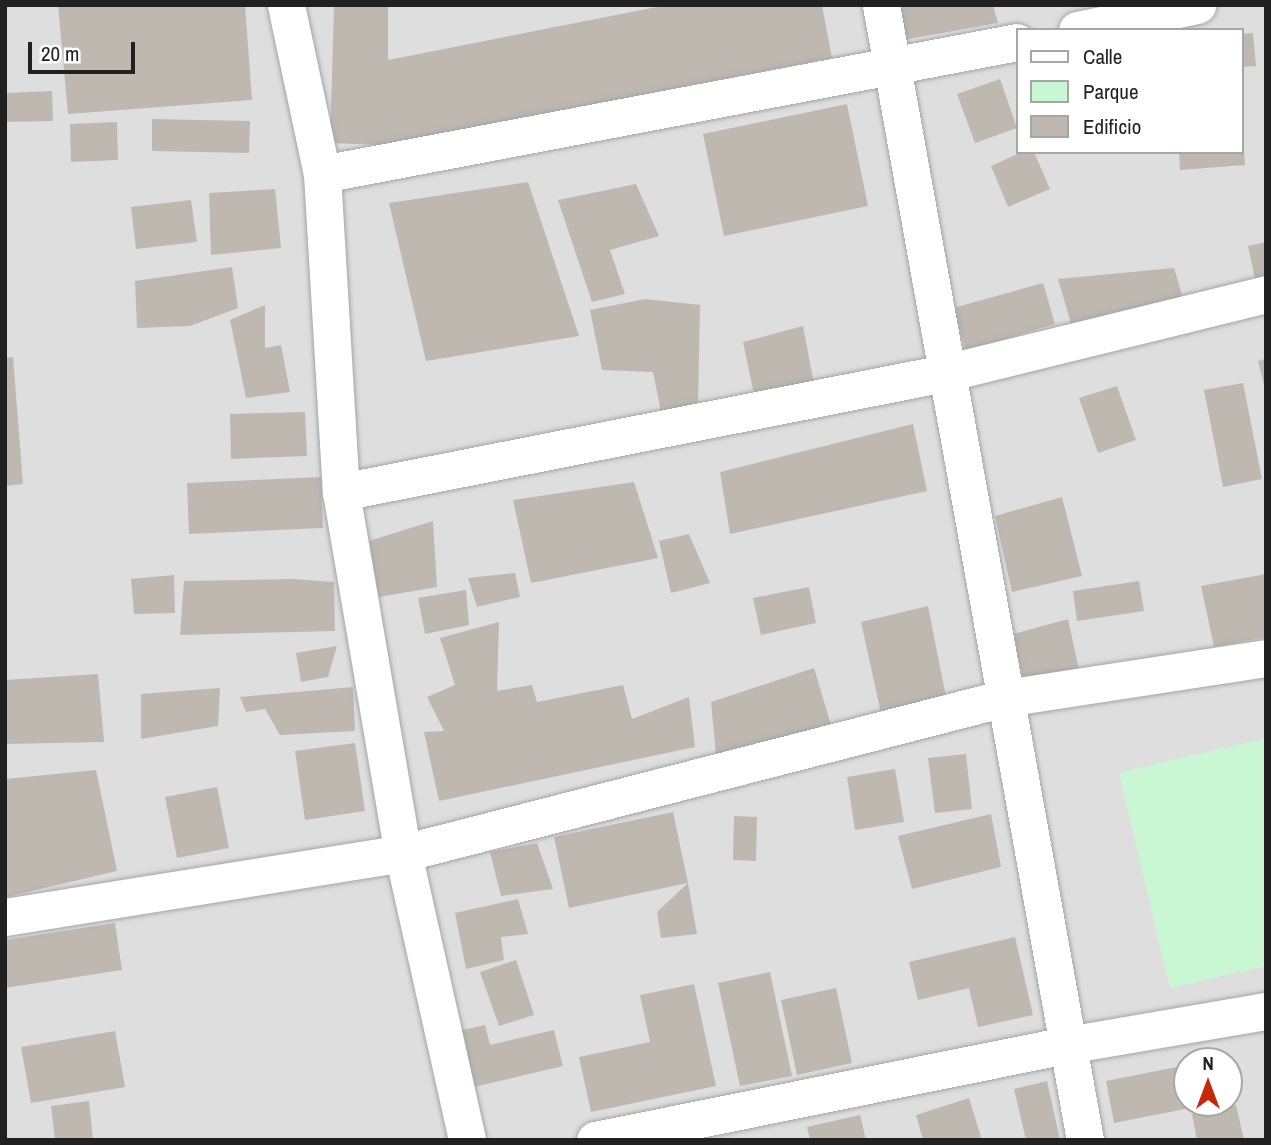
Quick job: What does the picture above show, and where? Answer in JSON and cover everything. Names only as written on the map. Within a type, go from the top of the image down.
[{"type":"street","points":[[286,5],[322,174],[341,492],[403,853],[467,1140]]},
{"type":"street","points":[[881,5],[945,373],[1085,1140]]},
{"type":"street","points":[[1087,28],[1198,5]]},
{"type":"street","points":[[322,174],[1016,42]]},
{"type":"street","points":[[341,492],[945,373],[1266,294]]},
{"type":"street","points":[[5,917],[403,853],[1006,698],[1266,658]]},
{"type":"street","points":[[595,1140],[1067,1045],[1266,1011]]},
{"type":"shaded area","points":[[5,5],[1266,5],[1266,1140],[5,1140]]},
{"type":"green space","points":[[1266,738],[1266,966],[1170,988],[1119,773]]},
{"type":"building","points":[[58,5],[245,5],[252,100],[68,114]]},
{"type":"building","points":[[334,5],[388,5],[388,60],[667,5],[822,5],[832,58],[384,145],[330,143]]},
{"type":"building","points":[[891,5],[993,5],[998,23],[897,41]]},
{"type":"building","points":[[1253,33],[1256,66],[1243,67],[1243,34]]},
{"type":"building","points":[[1000,79],[1016,128],[975,143],[957,94]]},
{"type":"building","points":[[52,91],[53,121],[5,122],[5,93]]},
{"type":"building","points":[[847,104],[868,206],[724,236],[703,134]]},
{"type":"building","points":[[152,119],[250,121],[249,153],[152,151]]},
{"type":"building","points":[[117,122],[118,160],[71,162],[70,124]]},
{"type":"building","points":[[1243,138],[1245,165],[1180,170],[1179,154],[1243,154]]},
{"type":"building","points":[[1018,154],[1035,154],[1050,189],[1008,207],[991,166]]},
{"type":"building","points":[[528,182],[579,336],[426,361],[389,203]]},
{"type":"building","points":[[636,184],[659,236],[610,250],[625,294],[592,302],[558,200]]},
{"type":"building","points":[[275,189],[281,248],[211,255],[209,193]]},
{"type":"building","points":[[191,200],[197,242],[136,249],[131,207]]},
{"type":"building","points":[[1266,242],[1266,288],[1257,288],[1248,246]]},
{"type":"building","points":[[232,267],[238,308],[190,326],[137,328],[135,281]]},
{"type":"building","points":[[1174,268],[1186,308],[1074,334],[1058,279]]},
{"type":"building","points":[[1043,283],[1055,324],[966,351],[953,308]]},
{"type":"building","points":[[645,299],[700,305],[698,403],[661,412],[653,372],[602,370],[590,310]]},
{"type":"building","points":[[265,305],[265,348],[281,345],[290,392],[246,398],[230,320]]},
{"type":"building","points":[[803,326],[814,384],[755,399],[743,342]]},
{"type":"building","points":[[13,357],[23,484],[5,486],[5,358]]},
{"type":"building","points":[[1266,359],[1266,389],[1265,389],[1258,361]]},
{"type":"building","points":[[1243,383],[1262,479],[1223,487],[1204,390]]},
{"type":"building","points":[[1117,386],[1136,440],[1098,453],[1079,398]]},
{"type":"building","points":[[305,412],[307,456],[231,459],[230,414]]},
{"type":"building","points":[[913,424],[927,491],[730,534],[720,472]]},
{"type":"building","points":[[321,477],[323,528],[189,534],[187,483]]},
{"type":"building","points":[[634,482],[658,558],[531,583],[513,500]]},
{"type":"building","points":[[1062,497],[1082,576],[1012,592],[995,516]]},
{"type":"building","points":[[433,521],[437,587],[379,597],[369,541]]},
{"type":"building","points":[[689,534],[710,583],[671,593],[659,541]]},
{"type":"building","points":[[515,573],[520,597],[477,607],[468,578]]},
{"type":"building","points":[[1266,574],[1266,637],[1214,647],[1201,586]]},
{"type":"building","points":[[174,575],[175,613],[134,614],[131,579]]},
{"type":"building","points":[[293,579],[334,582],[335,631],[180,635],[184,581]]},
{"type":"building","points":[[1139,581],[1144,611],[1077,621],[1073,591]]},
{"type":"building","points":[[809,587],[816,623],[761,635],[753,598]]},
{"type":"building","points":[[466,590],[469,625],[425,634],[418,598]]},
{"type":"building","points":[[928,606],[947,702],[882,718],[861,622]]},
{"type":"building","points":[[1068,619],[1080,675],[1025,687],[1013,634]]},
{"type":"building","points":[[499,622],[497,691],[532,685],[537,702],[623,685],[632,719],[689,697],[695,747],[439,801],[424,732],[444,731],[427,697],[455,685],[440,638]]},
{"type":"building","points":[[337,646],[328,677],[301,682],[296,653]]},
{"type":"building","points":[[814,668],[831,725],[716,755],[711,702]]},
{"type":"building","points":[[98,674],[104,742],[5,744],[5,680]]},
{"type":"building","points":[[353,687],[355,731],[280,735],[265,709],[246,712],[240,697]]},
{"type":"building","points":[[220,688],[218,726],[141,739],[141,694]]},
{"type":"building","points":[[355,743],[365,811],[305,820],[295,751]]},
{"type":"building","points":[[966,754],[972,809],[935,813],[928,758]]},
{"type":"building","points":[[895,769],[904,822],[855,830],[847,777]]},
{"type":"building","points":[[96,770],[117,871],[6,897],[5,779]]},
{"type":"building","points":[[217,787],[229,848],[177,858],[165,797]]},
{"type":"building","points":[[673,812],[688,883],[569,908],[554,837]]},
{"type":"building","points":[[991,814],[1001,867],[912,889],[898,836]]},
{"type":"building","points":[[734,816],[757,817],[756,861],[733,860]]},
{"type":"building","points":[[537,843],[553,889],[501,896],[490,852]]},
{"type":"building","points":[[688,883],[697,934],[661,938],[657,912]]},
{"type":"building","points":[[518,899],[528,934],[501,937],[504,960],[466,969],[455,913]]},
{"type":"building","points":[[115,923],[122,970],[5,988],[5,940]]},
{"type":"building","points":[[1015,937],[1033,1015],[978,1027],[969,988],[918,1000],[909,962]]},
{"type":"building","points":[[516,960],[534,1015],[499,1026],[480,972]]},
{"type":"building","points":[[770,972],[792,1076],[740,1086],[718,983]]},
{"type":"building","points":[[694,984],[716,1086],[591,1112],[579,1057],[650,1042],[640,995]]},
{"type":"building","points":[[836,988],[852,1063],[797,1075],[781,1000]]},
{"type":"building","points":[[485,1025],[490,1045],[554,1030],[563,1066],[470,1088],[457,1031]]},
{"type":"building","points":[[115,1031],[125,1087],[31,1103],[21,1047]]},
{"type":"building","points":[[1173,1068],[1173,1111],[1114,1123],[1106,1081]]},
{"type":"building","points":[[1047,1081],[1060,1140],[1026,1140],[1014,1089]]},
{"type":"building","points":[[969,1098],[982,1140],[923,1140],[916,1115]]},
{"type":"building","points":[[89,1101],[93,1140],[55,1140],[51,1106]]},
{"type":"building","points":[[860,1115],[866,1140],[810,1140],[807,1127]]},
{"type":"building","points":[[1193,1117],[1239,1117],[1244,1140],[1197,1140]]}]
